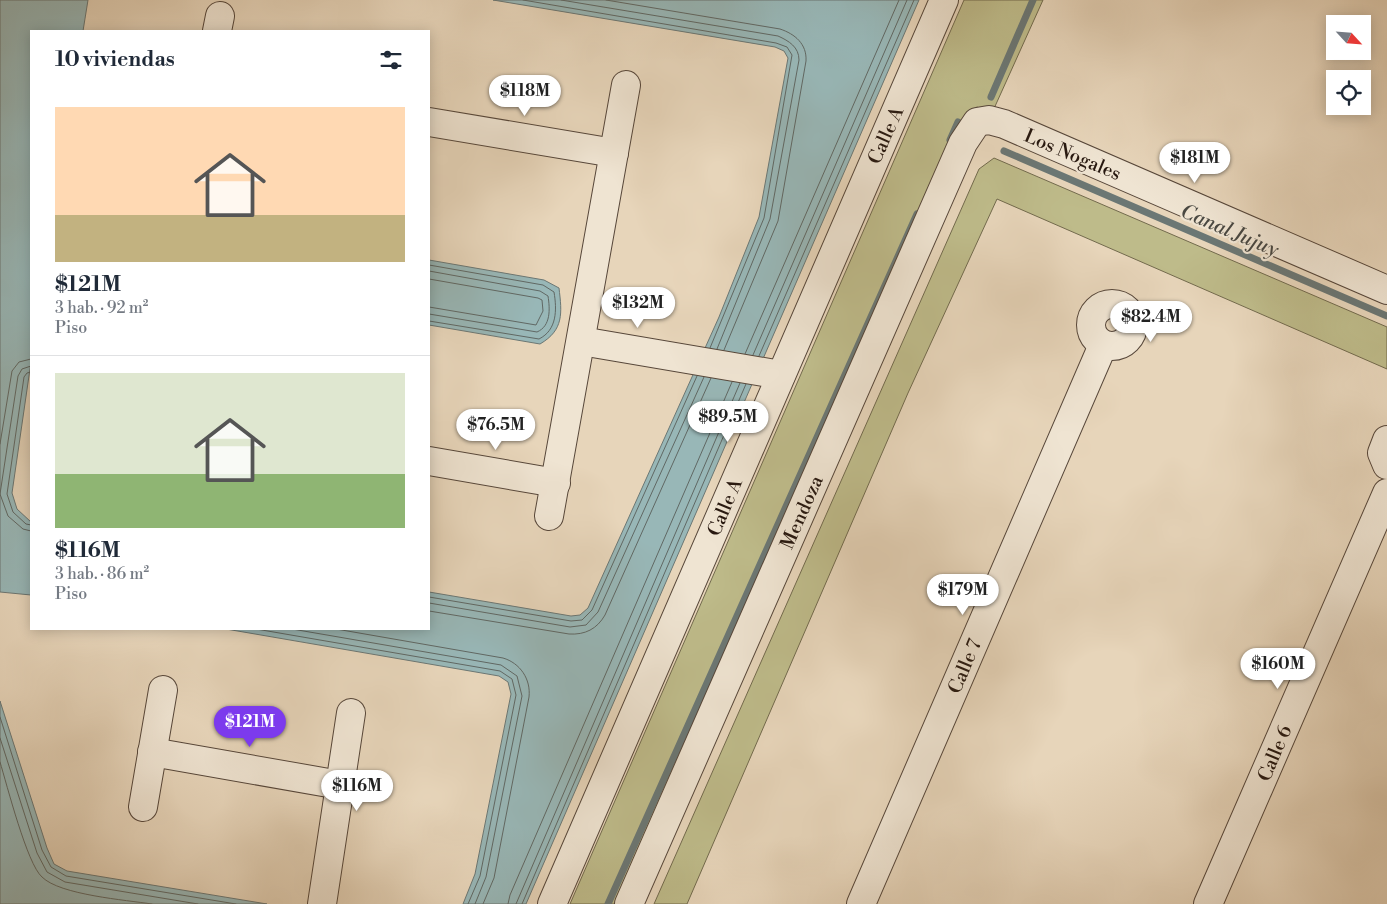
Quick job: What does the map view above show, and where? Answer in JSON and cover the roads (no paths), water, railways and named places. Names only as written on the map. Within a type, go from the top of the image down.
[{"type":"street","name":"Calle A","points":[[552,904],[944,0]]},
{"type":"street","points":[[549,516],[626,85]]},
{"type":"street","name":"Los Nogales","points":[[977,122],[989,120],[1004,124],[1387,290]]},
{"type":"street","points":[[430,122],[614,154]]},
{"type":"street","name":"Mendoza","points":[[630,904],[963,143],[977,122]]},
{"type":"street","points":[[581,341],[781,375]]},
{"type":"street","name":"Calle 7","points":[[862,904],[1103,345]]},
{"type":"street","points":[[1387,440],[1382,453],[1387,465]]},
{"type":"street","points":[[430,461],[556,483]]},
{"type":"street","name":"Calle 6","points":[[1208,904],[1387,492]]},
{"type":"street","points":[[143,807],[163,690]]},
{"type":"street","points":[[322,904],[351,713]]},
{"type":"street","points":[[152,752],[340,785]]},
{"type":"water","points":[[0,0],[88,0],[83,30],[30,30],[30,369],[12,493],[17,509],[30,521],[30,595],[0,592]]},
{"type":"water","points":[[493,0],[919,0],[526,904],[463,904],[475,874],[511,694],[508,682],[499,676],[232,630],[430,630],[430,592],[571,616],[580,615],[588,608],[719,317],[759,217],[788,58],[784,51],[775,47]]},
{"type":"water","points":[[430,260],[544,280],[559,288],[560,320],[554,333],[540,344],[430,325]]},
{"type":"water","points":[[0,701],[47,848],[54,864],[67,871],[267,904],[0,904]]},
{"type":"waterway","points":[[991,97],[1033,0]]},
{"type":"waterway","points":[[950,140],[958,122]]},
{"type":"waterway","name":"Canal Jujuy","points":[[1004,151],[1387,316]]},
{"type":"waterway","points":[[608,904],[917,214]]}]
